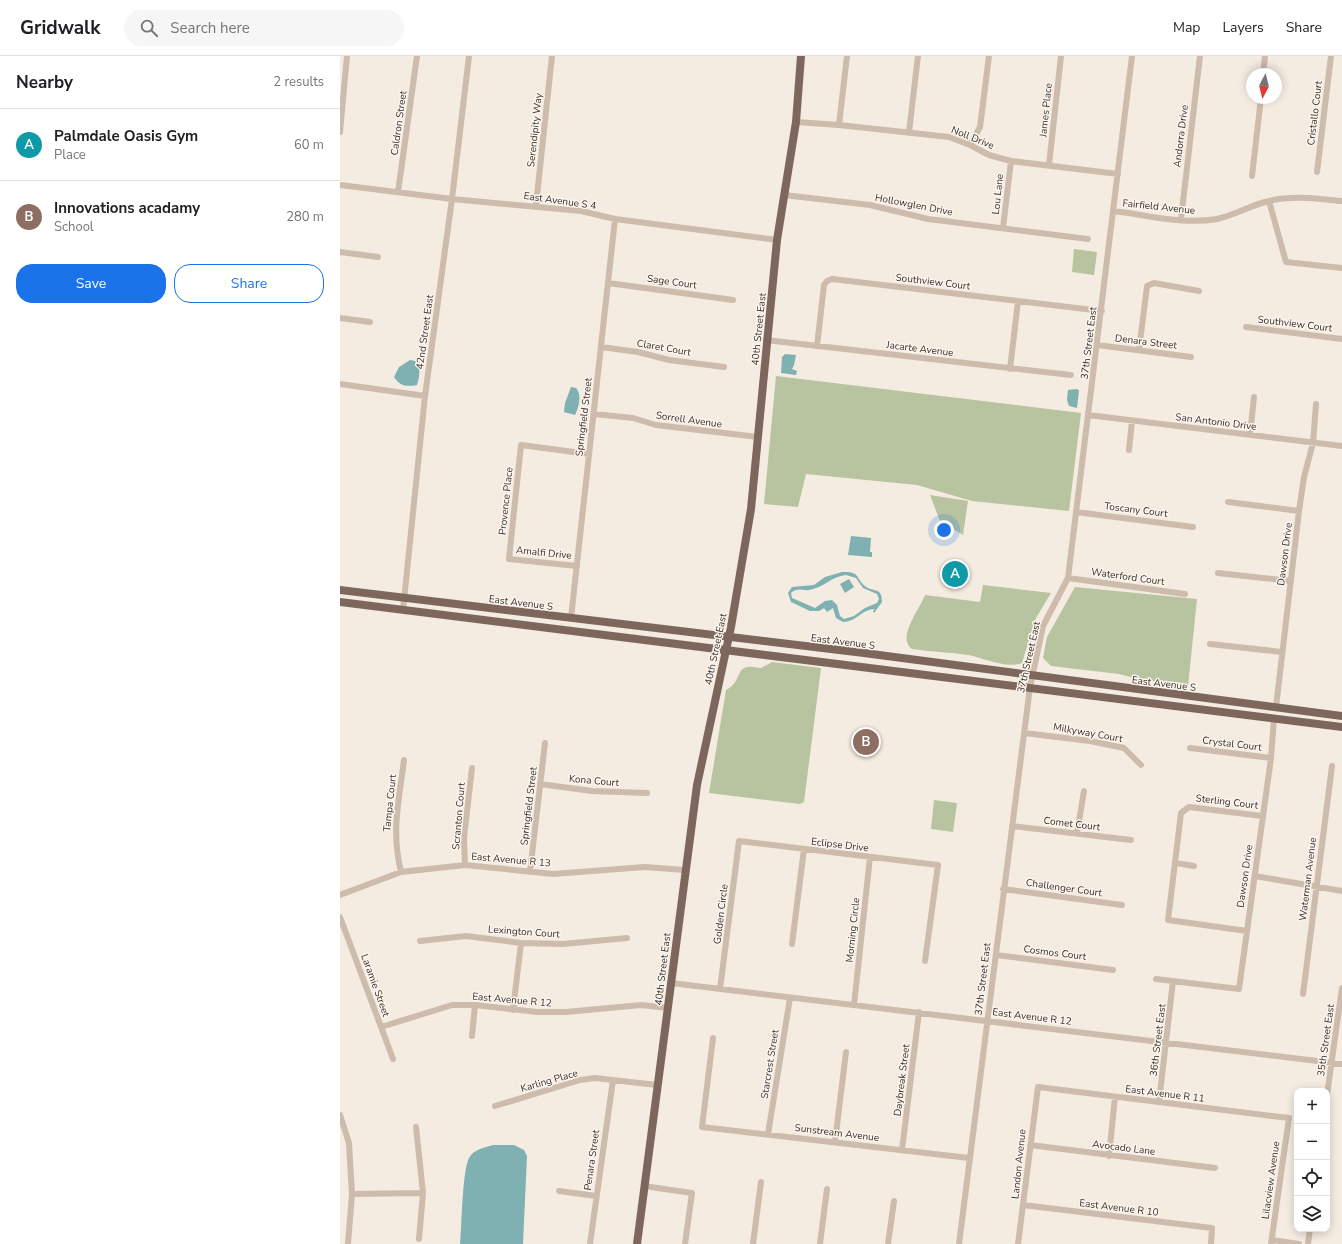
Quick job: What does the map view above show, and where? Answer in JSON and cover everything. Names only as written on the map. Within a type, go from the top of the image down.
[{"type":"main road","name":"40th Street East","points":[[637,1244],[668,1008],[684,870],[697,785],[748,530],[766,340],[784,195],[796,122],[801,56]]},
{"type":"main road","name":"East Avenue S","points":[[340,590],[728,636],[1342,716]]},
{"type":"main road","points":[[340,602],[1342,727]]},
{"type":"street","points":[[340,132],[347,56]]},
{"type":"street","name":"Caldron Street","points":[[398,192],[417,56]]},
{"type":"street","name":"42nd Street East","points":[[403,610],[425,396],[452,199],[469,56]]},
{"type":"street","name":"Serendipity Way","points":[[536,206],[552,56]]},
{"type":"street","points":[[839,125],[847,56]]},
{"type":"street","points":[[909,132],[918,56]]},
{"type":"street","points":[[970,145],[980,127],[989,56]]},
{"type":"street","name":"James Place","points":[[1049,165],[1061,56]]},
{"type":"street","name":"37th Street East","points":[[959,1244],[1003,889],[1030,687],[1043,626],[1068,578],[1102,311],[1132,56]]},
{"type":"street","name":"Andorra Drive","points":[[1180,219],[1200,56]]},
{"type":"street","points":[[1264,68],[1265,56]]},
{"type":"street","name":"Cristallo Court","points":[[1317,172],[1331,56]]},
{"type":"street","points":[[1252,176],[1260,104]]},
{"type":"street","name":"Noll Drive","points":[[796,122],[839,125],[949,137],[970,145],[989,155],[1011,161],[1118,174]]},
{"type":"street","name":"Lou Lane","points":[[1003,228],[1011,161]]},
{"type":"street","name":"East Avenue S 4","points":[[340,185],[452,199],[581,211],[615,219],[778,240]]},
{"type":"street","name":"Hollowglen Drive","points":[[784,195],[870,205],[928,219],[1088,239]]},
{"type":"street","name":"Fairfield Avenue","points":[[1114,211],[1180,219],[1216,219],[1268,201],[1302,197],[1342,201]]},
{"type":"street","points":[[1268,201],[1286,262],[1342,268]]},
{"type":"street","name":"Springfield Street","points":[[571,618],[615,219]]},
{"type":"street","points":[[340,252],[378,257]]},
{"type":"street","name":"Southview Court","points":[[817,346],[824,285],[827,281],[832,279],[1102,311]]},
{"type":"street","name":"Sage Court","points":[[608,282],[733,300]]},
{"type":"street","points":[[1139,350],[1147,286],[1154,283],[1199,291]]},
{"type":"street","points":[[1010,369],[1018,301]]},
{"type":"street","points":[[340,318],[370,322]]},
{"type":"street","name":"Southview Court","points":[[1246,327],[1342,339]]},
{"type":"street","name":"Jacarte Avenue","points":[[766,340],[1071,375]]},
{"type":"street","name":"Denara Street","points":[[1097,345],[1191,357]]},
{"type":"street","name":"Claret Court","points":[[601,348],[638,352],[669,360],[724,367]]},
{"type":"street","points":[[340,384],[425,396]]},
{"type":"street","points":[[1250,435],[1254,397]]},
{"type":"street","name":"Dawson Drive","points":[[1276,707],[1299,511],[1304,477],[1313,443],[1316,404]]},
{"type":"street","name":"Sorrell Avenue","points":[[594,414],[633,418],[656,425],[758,437]]},
{"type":"street","name":"San Antonio Drive","points":[[1088,415],[1342,446]]},
{"type":"street","points":[[1129,450],[1132,420]]},
{"type":"street","name":"Provence Place","points":[[509,559],[521,445],[589,454]]},
{"type":"street","points":[[1228,502],[1299,511]]},
{"type":"street","name":"Toscany Court","points":[[1076,512],[1194,527]]},
{"type":"street","name":"Amalfi Drive","points":[[509,559],[577,566]]},
{"type":"street","points":[[1218,573],[1291,582]]},
{"type":"street","name":"Waterford Court","points":[[1068,578],[1185,594]]},
{"type":"street","points":[[1210,644],[1282,652]]},
{"type":"street","name":"Dawson Drive","points":[[1173,981],[1239,989],[1271,758],[1274,719]]},
{"type":"street","name":"Milkyway Court","points":[[1024,732],[1090,741],[1124,748],[1141,765]]},
{"type":"street","name":"Springfield Street","points":[[530,872],[545,743]]},
{"type":"street","name":"Crystal Court","points":[[1190,748],[1271,758]]},
{"type":"street","name":"Tampa Court","points":[[401,872],[396,852],[395,831],[404,760]]},
{"type":"street","name":"Waterman Avenue","points":[[1303,994],[1332,766]]},
{"type":"street","name":"Scranton Court","points":[[465,865],[464,838],[472,768]]},
{"type":"street","name":"Kona Court","points":[[540,784],[592,791],[647,793]]},
{"type":"street","points":[[1077,833],[1084,791]]},
{"type":"street","name":"Sterling Court","points":[[1176,863],[1181,813],[1189,807],[1262,816]]},
{"type":"street","name":"Comet Court","points":[[1012,826],[1131,840]]},
{"type":"street","name":"Eclipse Drive","points":[[739,841],[938,866],[925,961]]},
{"type":"street","name":"Golden Circle","points":[[720,989],[739,841]]},
{"type":"street","points":[[792,944],[804,849]]},
{"type":"street","name":"Morning Circle","points":[[854,1005],[870,857]]},
{"type":"street","points":[[1194,866],[1176,863],[1168,920],[1247,931]]},
{"type":"street","name":"East Avenue R 13","points":[[340,896],[401,872],[465,865],[553,874],[645,867],[684,870]]},
{"type":"street","points":[[1255,876],[1342,891]]},
{"type":"street","name":"Challenger Court","points":[[1003,889],[1122,905]]},
{"type":"street","name":"Laramie Street","points":[[340,917],[393,1059]]},
{"type":"street","name":"Lexington Court","points":[[420,941],[466,936],[522,943],[563,944],[627,938]]},
{"type":"street","points":[[513,1010],[522,943]]},
{"type":"street","name":"Cosmos Court","points":[[996,955],[1112,970]]},
{"type":"street","points":[[1156,979],[1173,981]]},
{"type":"street","name":"36th Street East","points":[[1159,1102],[1173,981]]},
{"type":"street","name":"East Avenue R 12","points":[[671,983],[1342,1064]]},
{"type":"street","name":"35th Street East","points":[[1328,1088],[1342,988]]},
{"type":"street","name":"Starcrest Street","points":[[768,1134],[790,998]]},
{"type":"street","name":"East Avenue R 12","points":[[381,1027],[452,1005],[475,1005],[513,1010],[566,1012],[641,1005],[668,1008]]},
{"type":"street","points":[[472,1036],[475,1005]]},
{"type":"street","name":"Daybreak Street","points":[[902,1150],[919,1012]]},
{"type":"street","name":"Sunstream Avenue","points":[[713,1038],[702,1127],[969,1158]]},
{"type":"street","points":[[835,1142],[846,1052]]},
{"type":"street","name":"Karling Place","points":[[495,1106],[580,1080],[595,1078],[657,1085]]},
{"type":"street","name":"Penara Street","points":[[590,1244],[613,1080]]},
{"type":"street","name":"East Avenue R 11","points":[[1038,1087],[1289,1118]]},
{"type":"street","name":"Landon Avenue","points":[[1018,1244],[1038,1087]]},
{"type":"street","points":[[1109,1156],[1116,1097]]},
{"type":"street","points":[[340,1115],[350,1143],[352,1194],[348,1244]]},
{"type":"street","name":"Lilacview Avenue","points":[[1272,1242],[1289,1118]]},
{"type":"street","points":[[416,1127],[423,1193],[419,1239]]},
{"type":"street","name":"Avocado Lane","points":[[1030,1145],[1215,1168]]},
{"type":"street","points":[[753,1244],[761,1182]]},
{"type":"street","points":[[644,1186],[692,1193],[686,1244]]},
{"type":"street","points":[[820,1244],[827,1189]]},
{"type":"street","points":[[559,1190],[596,1196]]},
{"type":"street","points":[[352,1194],[423,1193]]},
{"type":"street","points":[[888,1244],[894,1201]]},
{"type":"street","name":"East Avenue R 10","points":[[1024,1205],[1212,1228],[1211,1244]]},
{"type":"street","points":[[1308,1244],[1310,1232]]},
{"type":"street","points":[[1272,1242],[1299,1244]]},
{"type":"green space","points":[[1074,249],[1097,252],[1094,275],[1072,272]]},
{"type":"green space","points":[[776,376],[1081,413],[1069,511],[972,501],[917,485],[806,474],[798,507],[764,504]]},
{"type":"green space","points":[[930,495],[968,501],[963,535],[940,521]]},
{"type":"green space","points":[[983,585],[1051,593],[1036,618],[1022,663],[1009,665],[968,655],[912,649],[908,644],[908,631],[925,595],[980,602]]},
{"type":"green space","points":[[1075,587],[1197,599],[1188,686],[1138,679],[1119,674],[1051,666],[1043,658],[1047,637]]},
{"type":"green space","points":[[772,662],[821,668],[804,802],[800,804],[709,793],[726,690],[734,684],[744,668],[761,668]]},
{"type":"green space","points":[[934,800],[957,803],[953,832],[931,829]]},
{"type":"water","points":[[785,354],[796,355],[792,369],[797,371],[796,375],[781,373],[782,357]]},
{"type":"water","points":[[410,360],[420,362],[419,377],[417,385],[406,386],[401,384],[394,377],[399,367]]},
{"type":"water","points":[[571,387],[576,388],[579,394],[579,405],[575,415],[564,412],[565,403]]},
{"type":"water","points":[[1068,390],[1079,390],[1077,408],[1069,406],[1067,400]]},
{"type":"water","points":[[851,536],[871,538],[870,552],[872,552],[872,557],[848,555]]},
{"type":"water","points":[[842,572],[848,572],[855,574],[865,586],[879,592],[882,597],[882,602],[874,613],[873,611],[875,609],[866,611],[852,620],[843,622],[836,618],[833,608],[827,612],[824,608],[819,611],[810,611],[791,602],[788,593],[792,587],[814,585],[825,577]],"holes":[[[846,575],[856,578],[863,588],[877,594],[879,599],[877,603],[865,608],[854,616],[844,619],[840,616],[837,605],[832,600],[825,601],[815,608],[792,598],[791,593],[793,591],[815,589],[840,576]]]},
{"type":"water","points":[[849,579],[854,587],[845,593],[840,584]]},
{"type":"water","points":[[493,1145],[514,1145],[524,1150],[527,1156],[523,1244],[460,1244],[465,1175],[469,1158],[476,1151]]},
{"type":"place","name":"Palmdale Oasis Gym","points":[[955,574]]},
{"type":"place","name":"Innovations acadamy","points":[[866,742]]}]
